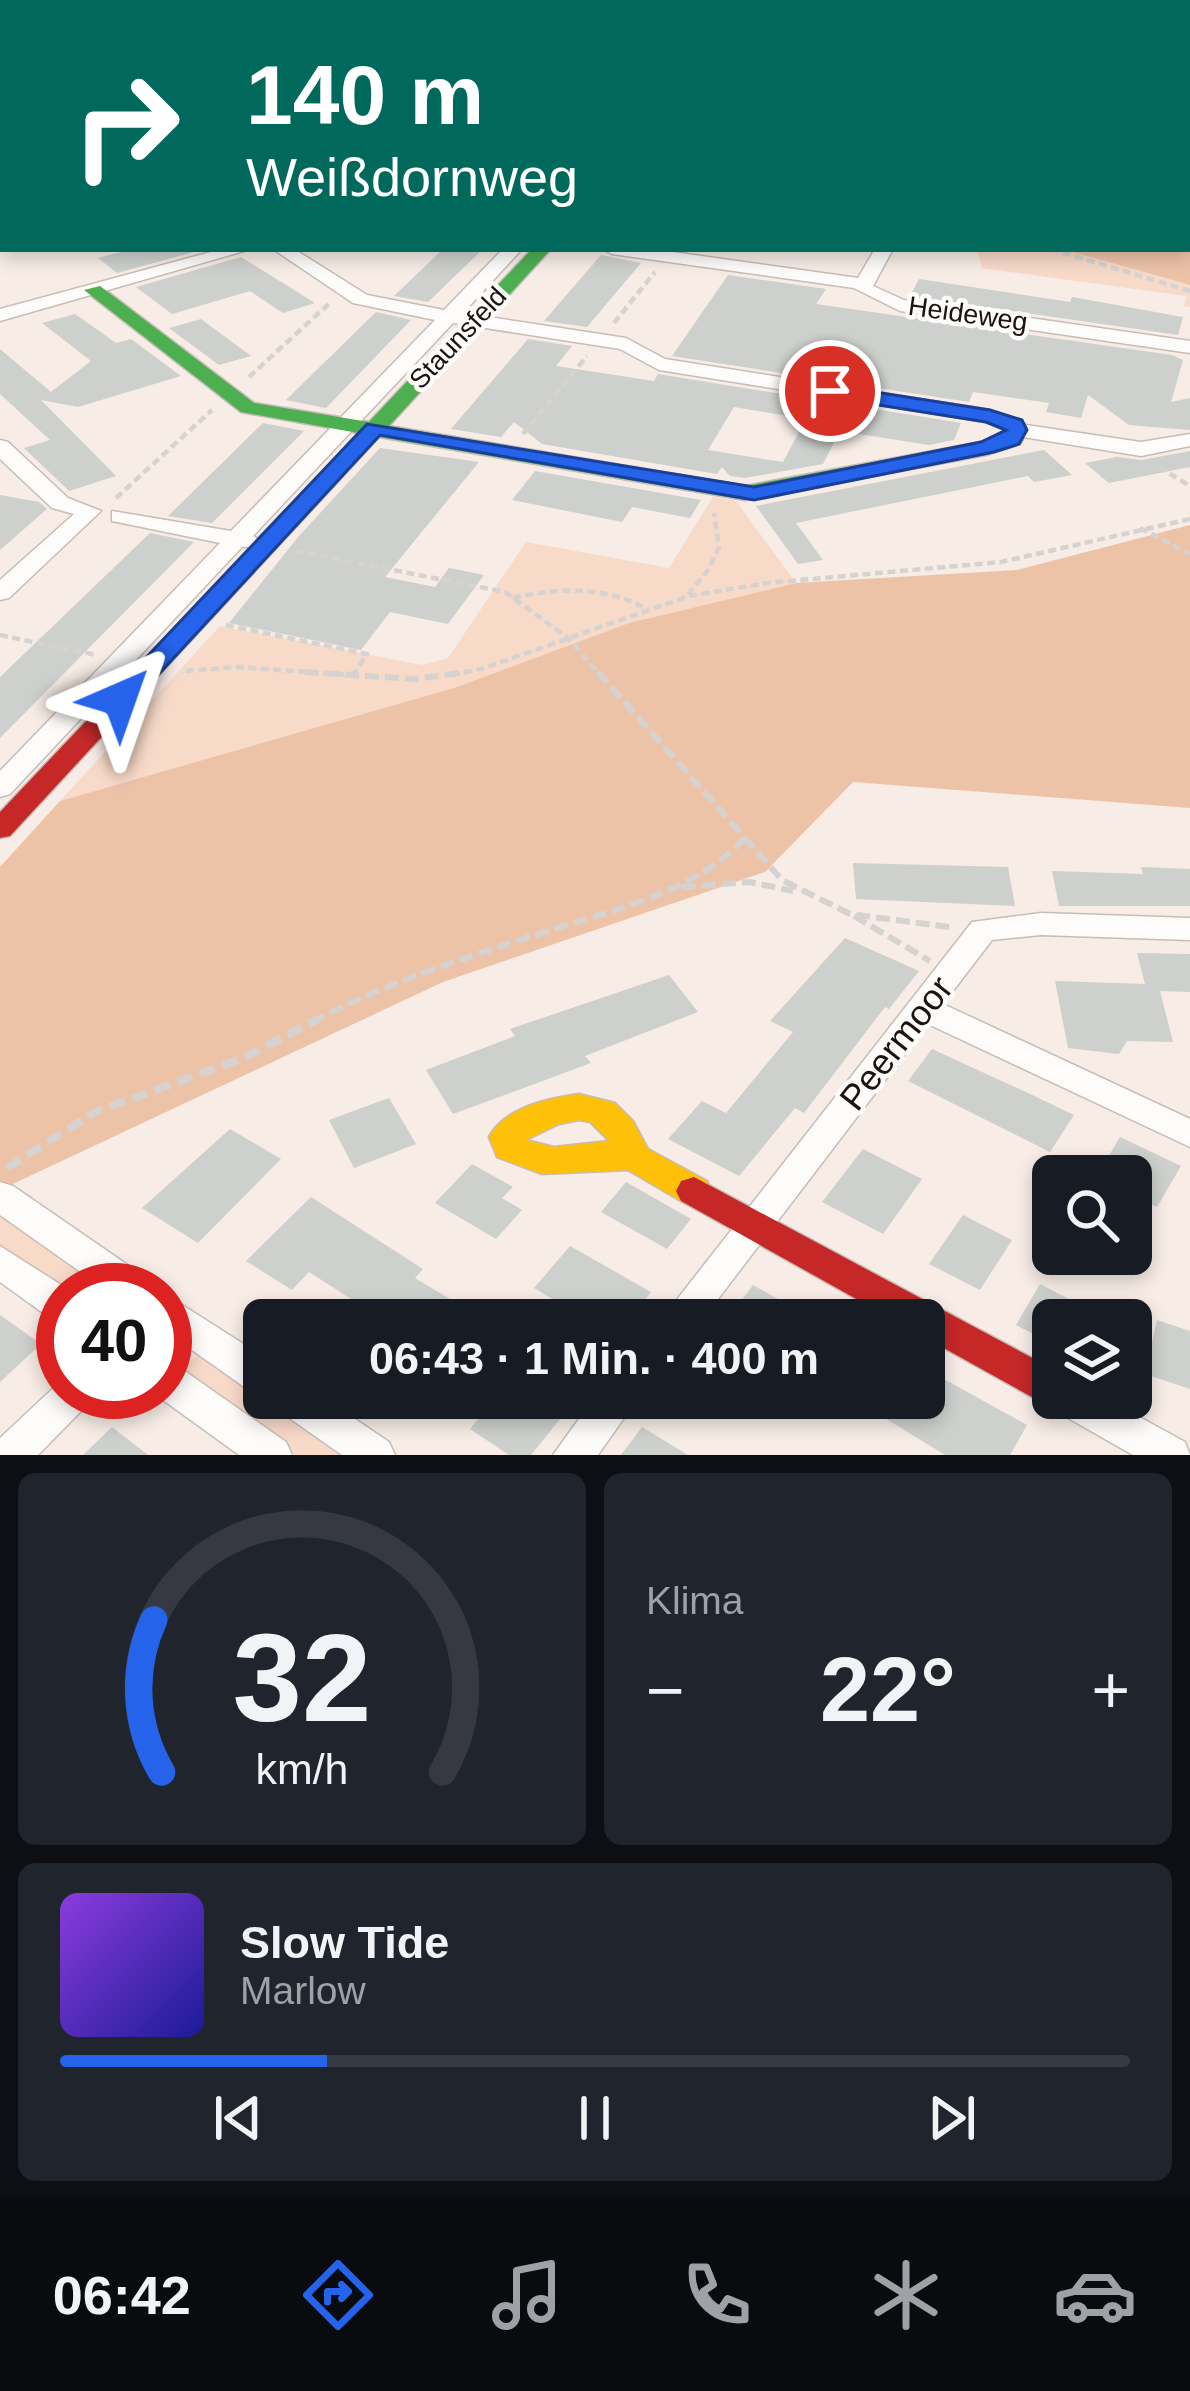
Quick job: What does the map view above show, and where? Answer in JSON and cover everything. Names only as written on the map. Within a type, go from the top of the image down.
[{"type":"street","points":[[0,315],[231,252]]},
{"type":"street","points":[[287,252],[359,299],[626,344],[659,364],[990,416],[1015,424],[1017,430]]},
{"type":"street","name":"Staunsfeld","points":[[462,319],[511,252]]},
{"type":"street","name":"Staunsfeld","points":[[0,830],[261,544],[361,426],[462,319],[539,252]]},
{"type":"street","name":"Heideweg","points":[[637,252],[864,284],[870,295],[901,304],[1190,347]]},
{"type":"street","points":[[864,284],[882,252]]},
{"type":"street","points":[[93,290],[240,405],[721,489],[754,494],[941,457],[1004,443],[1017,430]]},
{"type":"street","points":[[1017,430],[1141,449],[1190,440]]},
{"type":"street","points":[[0,447],[60,503],[261,544]]},
{"type":"street","points":[[0,593],[104,512]]},
{"type":"street","name":"Staunsfeld","points":[[0,788],[261,544]]},
{"type":"street","points":[[982,931],[1041,924],[1190,929]]},
{"type":"street","name":"Peermoor","points":[[696,1299],[982,931]]},
{"type":"street","points":[[923,1008],[1190,1134]]},
{"type":"street","points":[[635,1158],[1032,1377]]},
{"type":"street","points":[[0,1196],[96,1263]]},
{"type":"street","points":[[0,1261],[36,1287]]},
{"type":"street","points":[[192,1329],[243,1364]]},
{"type":"street","points":[[192,1398],[272,1455]]},
{"type":"street","points":[[10,1455],[47,1419]]},
{"type":"street","points":[[323,1419],[375,1455]]},
{"type":"street","points":[[573,1455],[601,1419]]},
{"type":"street","points":[[1106,1419],[1171,1455]]},
{"type":"path","points":[[1062,252],[1190,291]]},
{"type":"path","points":[[606,332],[668,256]]},
{"type":"path","points":[[234,390],[335,298]]},
{"type":"path","points":[[512,448],[598,342]]},
{"type":"path","points":[[104,512],[221,402]]},
{"type":"path","points":[[686,597],[716,557],[721,524],[712,508],[721,489]]},
{"type":"path","points":[[176,672],[236,667],[352,676],[445,676],[484,668],[686,597],[764,581],[905,574],[1005,562],[1136,526],[1190,518]]},
{"type":"path","points":[[1136,526],[1190,554]]},
{"type":"path","points":[[261,544],[468,584],[513,598],[568,638],[766,866],[802,893]]},
{"type":"path","points":[[412,573],[422,561]]},
{"type":"path","points":[[462,592],[468,584]]},
{"type":"path","points":[[513,598],[544,590],[580,591],[614,595],[649,610]]},
{"type":"path","points":[[211,622],[368,654],[352,676]]},
{"type":"path","points":[[0,635],[103,657]]},
{"type":"path","points":[[0,1173],[95,1112],[243,1058],[376,988],[678,888],[724,860],[744,839]]},
{"type":"path","points":[[678,888],[750,882],[802,893],[850,914],[950,974]]},
{"type":"path","points":[[850,914],[982,931]]},
{"type":"shaded area","points":[[978,252],[1073,252],[1190,285],[1190,307],[1184,306],[1186,296],[982,268]]},
{"type":"shaded area","points":[[1073,252],[1190,252],[1190,285]]},
{"type":"shaded area","points":[[713,497],[736,501],[796,583],[629,623],[457,687],[60,801],[220,626],[422,665],[448,658],[526,542],[669,568]]},
{"type":"shaded area","points":[[1190,525],[1190,808],[853,782],[765,872],[443,982],[0,1190],[0,867],[60,801],[457,687],[629,623],[796,583],[1017,570]]},
{"type":"shaded area","points":[[0,1214],[70,1263],[36,1263],[36,1271],[0,1246]]},
{"type":"shaded area","points":[[201,1354],[243,1383],[243,1416],[192,1378],[192,1359]]},
{"type":"shaded area","points":[[247,1419],[296,1419],[349,1455],[296,1455]]},
{"type":"building","points":[[121,252],[194,252],[117,273],[98,258]]},
{"type":"building","points":[[440,252],[480,252],[428,302],[394,296]]},
{"type":"building","points":[[601,255],[641,263],[587,327],[544,321]]},
{"type":"building","points":[[241,257],[315,303],[283,313],[250,291],[172,314],[136,287]]},
{"type":"building","points":[[728,275],[826,289],[816,304],[1172,355],[1183,360],[1171,402],[1190,398],[1190,430],[1129,425],[1088,395],[1081,418],[1046,412],[1049,403],[973,392],[969,402],[672,356]]},
{"type":"building","points":[[919,279],[1070,302],[1072,297],[1183,317],[1178,335],[910,296]]},
{"type":"building","points":[[376,312],[411,320],[326,408],[286,400]]},
{"type":"building","points":[[75,314],[116,343],[131,339],[181,376],[78,407],[41,400],[116,476],[69,491],[24,448],[50,440],[0,394],[0,349],[51,392],[91,361],[42,323]]},
{"type":"building","points":[[201,319],[251,356],[219,365],[169,328]]},
{"type":"building","points":[[528,339],[572,346],[556,366],[654,381],[658,374],[961,423],[954,440],[929,445],[840,431],[823,464],[745,478],[730,476],[722,467],[717,474],[542,444],[514,422],[501,437],[451,429]],"holes":[[[734,407],[806,419],[783,462],[708,450]]]},
{"type":"building","points":[[263,423],[304,431],[212,523],[168,516]]},
{"type":"building","points":[[380,448],[479,462],[385,577],[435,587],[449,568],[484,575],[448,624],[390,612],[361,650],[229,623],[299,536]]},
{"type":"building","points":[[1044,450],[1072,475],[1034,482],[1028,476],[796,523],[823,560],[798,564],[756,506]]},
{"type":"building","points":[[1190,451],[1190,467],[1109,483],[1085,463],[1117,457],[1142,460]]},
{"type":"building","points":[[535,471],[701,500],[690,518],[632,507],[622,522],[512,500]]},
{"type":"building","points":[[0,495],[39,502],[47,509],[0,550]]},
{"type":"building","points":[[150,533],[194,542],[0,738],[0,677]]},
{"type":"building","points":[[853,863],[1008,867],[1015,906],[856,899]]},
{"type":"building","points":[[1141,867],[1190,869],[1190,906],[1059,906],[1052,871],[1143,874]]},
{"type":"building","points":[[845,938],[919,971],[889,1009],[885,1007],[804,1113],[795,1108],[739,1176],[668,1139],[702,1101],[726,1113],[793,1032],[770,1021]]},
{"type":"building","points":[[1137,953],[1190,954],[1190,992],[1160,991],[1173,1042],[1127,1041],[1119,1054],[1068,1048],[1055,981],[1145,984]]},
{"type":"building","points":[[669,975],[698,1012],[585,1056],[591,1063],[453,1114],[426,1070],[515,1036],[510,1029]]},
{"type":"building","points":[[932,1049],[1074,1115],[1050,1152],[908,1081]]},
{"type":"building","points":[[389,1098],[416,1144],[354,1168],[329,1120]]},
{"type":"building","points":[[230,1129],[281,1159],[198,1243],[142,1208]]},
{"type":"building","points":[[1120,1137],[1181,1166],[1157,1207],[1152,1204],[1152,1155],[1109,1155]]},
{"type":"building","points":[[863,1149],[922,1179],[883,1234],[822,1202]]},
{"type":"building","points":[[472,1164],[513,1187],[502,1198],[522,1210],[496,1239],[435,1203]]},
{"type":"building","points":[[626,1182],[691,1219],[667,1249],[601,1212]]},
{"type":"building","points":[[311,1197],[423,1269],[415,1278],[450,1299],[351,1299],[309,1272],[292,1290],[246,1261]]},
{"type":"building","points":[[963,1215],[1012,1240],[980,1290],[929,1264]]},
{"type":"building","points":[[570,1246],[651,1292],[646,1299],[552,1299],[534,1288]]},
{"type":"building","points":[[1040,1284],[1069,1299],[1032,1299],[1032,1333],[1016,1325]]},
{"type":"building","points":[[753,1285],[778,1299],[743,1299]]},
{"type":"building","points":[[0,1315],[36,1340],[36,1349],[0,1382]]},
{"type":"building","points":[[1157,1320],[1190,1331],[1190,1389],[1152,1376]]},
{"type":"building","points":[[945,1380],[1027,1425],[1010,1455],[945,1455],[886,1419],[945,1419]]},
{"type":"building","points":[[478,1419],[560,1419],[531,1455],[509,1455],[470,1429]]},
{"type":"building","points":[[112,1427],[148,1455],[83,1455]]},
{"type":"building","points":[[642,1427],[688,1455],[621,1455]]},
{"type":"traffic: fast","points":[[309,499],[539,252]]},
{"type":"traffic: fast","points":[[93,290],[248,408],[745,493],[986,448],[1012,439],[1017,430]]},
{"type":"traffic: slow","points":[[635,1158],[612,1120],[591,1108],[548,1114],[506,1137],[509,1147],[542,1160],[601,1154],[628,1157],[694,1191]]},
{"type":"traffic: jam","points":[[0,829],[309,499]]},
{"type":"traffic: jam","points":[[694,1191],[1032,1377]]},
{"type":"route","points":[[120,699],[375,428],[754,494],[986,448],[1012,439],[1017,430],[1015,424],[990,416],[830,391]]}]
